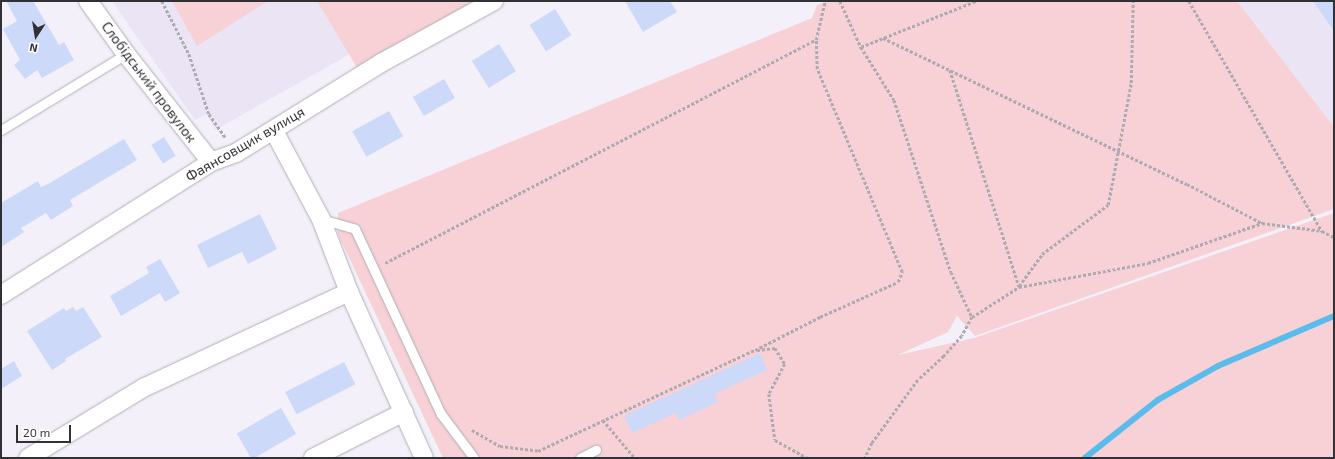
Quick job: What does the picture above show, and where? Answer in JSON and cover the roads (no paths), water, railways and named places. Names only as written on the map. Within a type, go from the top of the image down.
[{"type":"street","name":"Слобідський провулок","points":[[88,1],[126,54],[210,162]]},
{"type":"street","name":"Фаянсовщик вулиця","points":[[1,295],[210,162],[236,153],[274,131],[381,63],[494,1]]},
{"type":"street","points":[[274,131],[321,219],[349,292],[424,458]]},
{"type":"street","points":[[28,458],[145,387],[349,292]]},
{"type":"street","points":[[313,458],[404,412]]},
{"type":"lane","points":[[1,130],[126,54]]},
{"type":"lane","points":[[321,219],[355,229],[441,414],[474,458]]},
{"type":"lane","points":[[580,458],[596,450]]},
{"type":"waterway","points":[[1085,458],[1158,400],[1218,366],[1334,316]]}]
